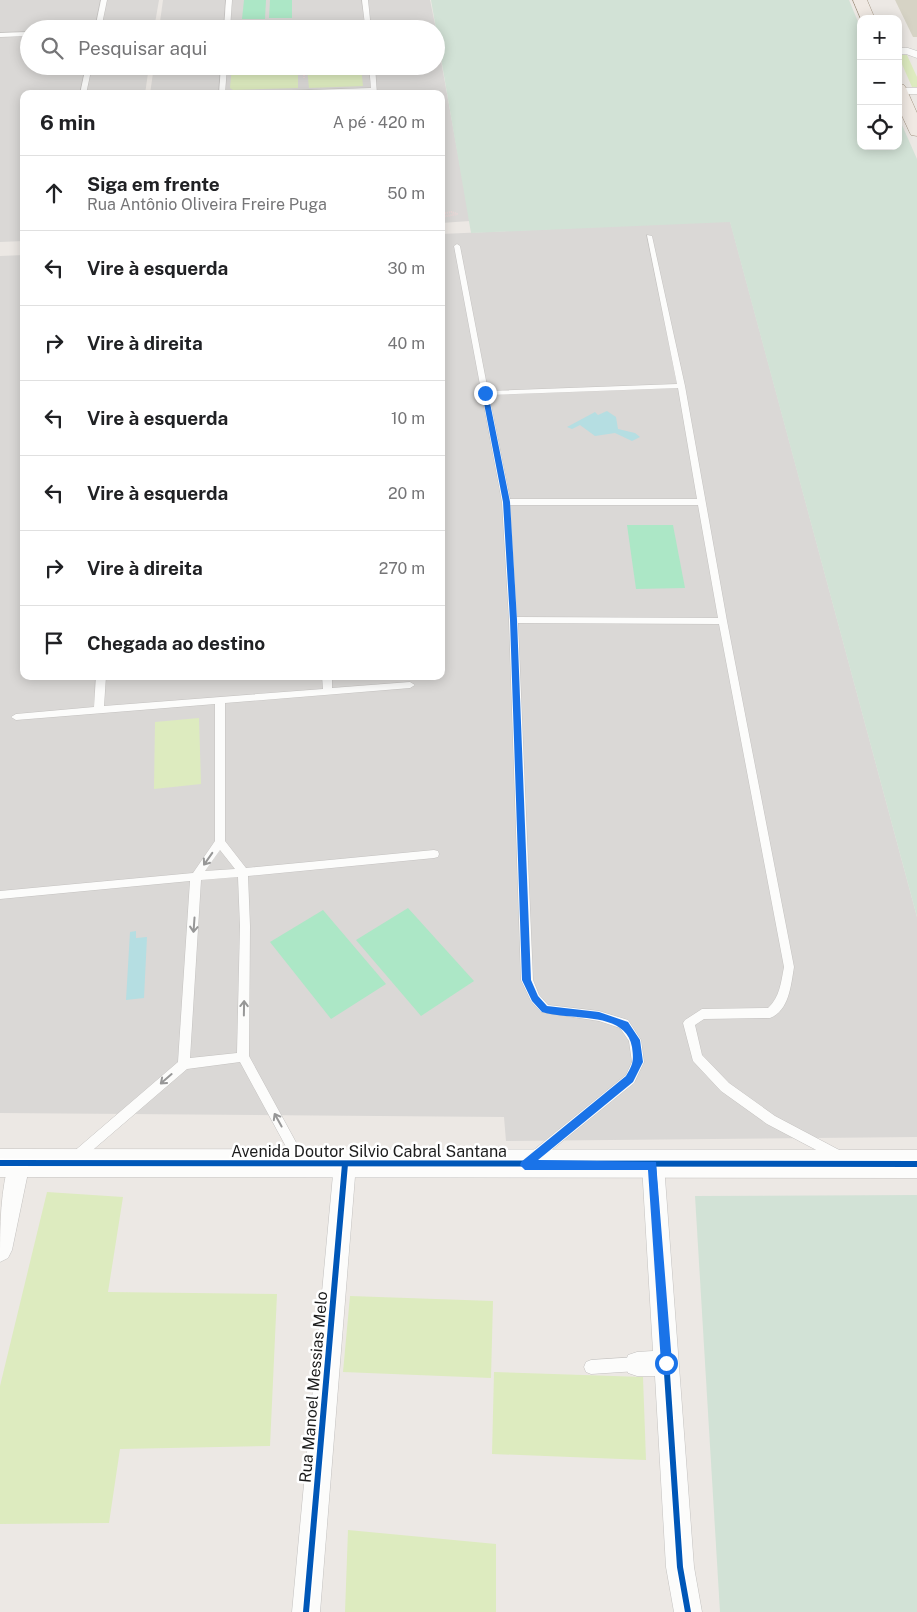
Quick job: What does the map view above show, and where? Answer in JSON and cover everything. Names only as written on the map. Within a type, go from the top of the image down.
[{"type":"main road","points":[[860,0],[866,15]]},
{"type":"main road","points":[[902,97],[917,131]]},
{"type":"street","points":[[902,51],[917,55]]},
{"type":"street","points":[[902,90],[917,91]]},
{"type":"street","points":[[0,1250],[9,1163]]},
{"type":"street","name":"Avenida Doutor Silvio Cabral Santana","points":[[9,1163],[917,1164]]},
{"type":"street","name":"Rua Manoel Messias Melo","points":[[306,1612],[345,1164]]},
{"type":"street","points":[[653,1165],[680,1567],[688,1612]]},
{"type":"street","points":[[637,1364],[666,1363]]},
{"type":"lane","points":[[100,20],[104,0]]},
{"type":"lane","points":[[228,20],[229,0]]},
{"type":"lane","points":[[365,0],[367,20]]},
{"type":"lane","points":[[0,35],[20,34]]},
{"type":"lane","points":[[84,90],[87,75]]},
{"type":"lane","points":[[222,90],[223,75]]},
{"type":"lane","points":[[373,75],[374,90]]},
{"type":"lane","points":[[649,236],[681,386],[723,622],[789,967],[785,989],[779,1005],[770,1013],[702,1014],[689,1023],[697,1057],[725,1087],[771,1120],[852,1164]]},
{"type":"lane","points":[[457,246],[506,502],[513,620],[527,980],[535,998],[545,1009],[599,1016],[624,1024],[635,1040],[638,1062],[630,1079],[525,1165]]},
{"type":"lane","points":[[485,393],[681,386]]},
{"type":"lane","points":[[506,502],[702,502]]},
{"type":"lane","points":[[513,620],[723,622]]},
{"type":"lane","points":[[99,710],[101,680]]},
{"type":"lane","points":[[327,680],[328,691]]},
{"type":"lane","points":[[16,717],[410,685]]},
{"type":"lane","points":[[184,1064],[196,876],[220,842],[220,700]]},
{"type":"lane","points":[[220,842],[244,872],[243,1057],[301,1163]]},
{"type":"lane","points":[[0,895],[434,854]]},
{"type":"lane","points":[[70,1162],[184,1064],[243,1057]]},
{"type":"lane","points":[[591,1367],[637,1364]]},
{"type":"path","points":[[445,214],[451,212],[458,214],[455,216],[445,216]]},
{"type":"shaded area","points":[[0,0],[159,0],[156,20],[20,20],[20,75],[148,75],[146,90],[20,90],[20,241],[0,242]]},
{"type":"shaded area","points":[[163,0],[430,0],[434,20],[160,20]]},
{"type":"shaded area","points":[[895,0],[917,0],[917,37],[913,37]]},
{"type":"shaded area","points":[[153,75],[444,75],[470,221],[445,223],[445,90],[151,90]]},
{"type":"shaded area","points":[[730,221],[917,917],[917,1137],[506,1141],[504,1117],[0,1113],[0,256],[20,255],[20,680],[445,680],[445,234]]},
{"type":"green space","points":[[244,0],[266,0],[265,19],[242,19]]},
{"type":"green space","points":[[270,0],[292,0],[292,18],[269,18]]},
{"type":"green space","points":[[431,0],[849,0],[857,19],[857,150],[902,150],[902,125],[917,159],[917,917],[730,222],[471,233],[444,75],[445,20],[434,20]]},
{"type":"green space","points":[[902,55],[907,55],[917,77],[917,87],[912,87],[902,64]]},
{"type":"green space","points":[[231,75],[298,75],[298,88],[233,90],[230,88]]},
{"type":"green space","points":[[308,75],[362,75],[363,86],[309,88]]},
{"type":"green space","points":[[627,525],[673,525],[685,588],[636,589]]},
{"type":"green space","points":[[199,718],[201,784],[154,789],[155,722]]},
{"type":"green space","points":[[408,908],[474,981],[421,1016],[356,940]]},
{"type":"green space","points":[[323,910],[386,984],[331,1019],[270,942]]},
{"type":"green space","points":[[47,1192],[123,1197],[108,1292],[277,1294],[270,1446],[120,1449],[109,1523],[0,1524],[0,1386]]},
{"type":"green space","points":[[917,1195],[917,1612],[720,1612],[695,1196]]},
{"type":"green space","points":[[350,1296],[493,1301],[491,1378],[343,1372]]},
{"type":"green space","points":[[494,1372],[643,1377],[646,1460],[492,1454]]},
{"type":"green space","points":[[348,1530],[496,1544],[496,1612],[345,1612]]},
{"type":"water","points":[[607,411],[616,417],[618,429],[635,433],[640,437],[632,441],[615,433],[595,436],[580,425],[572,429],[567,427],[595,412],[598,415]]},
{"type":"water","points":[[136,931],[136,938],[147,937],[144,998],[126,1000],[130,932]]},
{"type":"cycle path","points":[[0,1163],[917,1164]]},
{"type":"cycle path","points":[[306,1612],[345,1164]]},
{"type":"cycle path","points":[[653,1165],[680,1567],[688,1612]]},
{"type":"route","points":[[485,393],[506,502],[513,620],[527,980],[535,998],[545,1009],[599,1016],[624,1024],[635,1040],[638,1062],[630,1079],[525,1165],[653,1165],[666,1363]]}]
